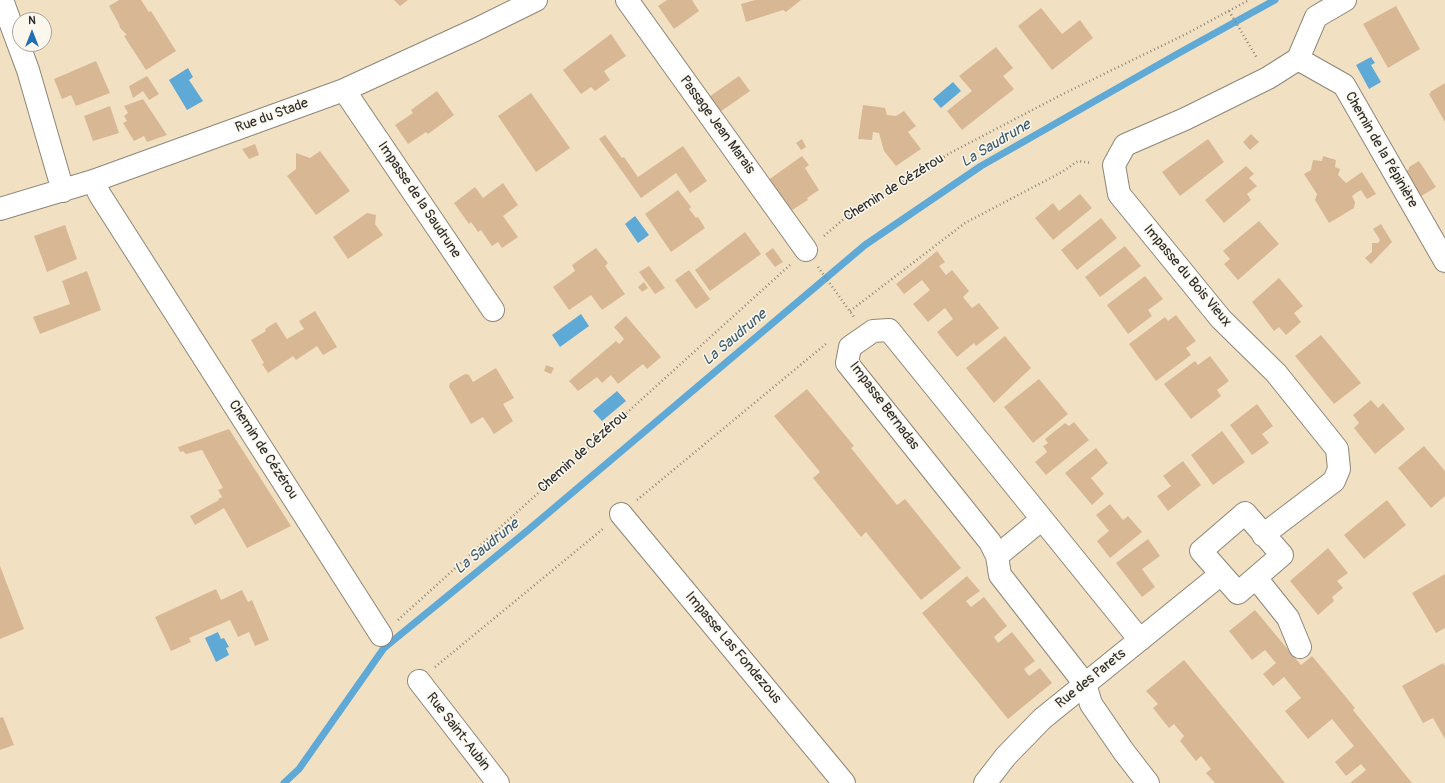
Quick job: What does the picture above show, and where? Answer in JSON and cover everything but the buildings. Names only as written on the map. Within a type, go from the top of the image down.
[{"type":"street","points":[[2,0],[28,70],[63,191]]},
{"type":"street","name":"Rue du Stade","points":[[0,209],[93,181],[344,90],[475,30],[536,0]]},
{"type":"street","name":"Passage Jean Marais","points":[[627,0],[806,250]]},
{"type":"street","points":[[1114,165],[1125,145],[1185,119],[1268,78],[1298,59],[1316,17],[1345,0]]},
{"type":"street","name":"Chemin de la Pépinière","points":[[1298,59],[1344,85],[1445,261]]},
{"type":"street","name":"Impasse de la Saudrune","points":[[344,90],[493,310]]},
{"type":"street","name":"Impasse du Bois Vieux","points":[[1114,165],[1119,194],[1221,319],[1276,373],[1337,449],[1339,469],[1334,481],[1263,534]]},
{"type":"street","name":"Chemin de Cézérou","points":[[93,181],[104,201],[381,635]]},
{"type":"street","name":"Impasse Bernadas","points":[[1085,684],[1000,575],[997,556],[990,542],[848,363],[850,347],[873,331],[889,330],[1140,640]]},
{"type":"street","points":[[1245,513],[1282,555],[1256,578],[1238,593],[1214,580],[1201,551],[1245,513]]},
{"type":"street","name":"Impasse Las Fondezous","points":[[621,514],[844,783]]},
{"type":"street","points":[[997,556],[1042,519]]},
{"type":"street","points":[[1256,578],[1288,618],[1300,647]]},
{"type":"street","name":"Rue des Parets","points":[[985,783],[1006,756],[1042,719],[1214,580]]},
{"type":"street","name":"Rue Saint-Aubin","points":[[419,681],[498,783]]},
{"type":"street","points":[[1085,684],[1091,704],[1124,752],[1148,783]]},
{"type":"path","name":"Chemin de Cézérou","points":[[381,635],[806,250],[853,210],[952,152],[1061,95],[1186,34],[1249,0]]},
{"type":"path","points":[[1229,11],[1240,27],[1268,78]]},
{"type":"path","points":[[850,311],[965,223],[1062,172],[1078,161],[1114,165]]},
{"type":"path","points":[[820,269],[866,336]]},
{"type":"water","points":[[1371,57],[1375,63],[1371,65],[1381,82],[1369,89],[1356,65]]},
{"type":"water","points":[[188,68],[193,77],[189,80],[203,101],[187,110],[169,80]]},
{"type":"water","points":[[953,82],[961,91],[941,108],[933,99]]},
{"type":"water","points":[[635,216],[649,235],[638,243],[625,224]]},
{"type":"water","points":[[581,314],[589,326],[560,347],[552,335]]},
{"type":"water","points":[[617,391],[626,401],[602,421],[593,411]]},
{"type":"water","points":[[218,632],[221,639],[224,638],[229,647],[226,648],[229,655],[216,662],[205,638]]},
{"type":"waterway","name":"La Saudrune","points":[[284,783],[299,769],[384,648],[527,531],[865,245],[981,166],[1275,0]]}]
